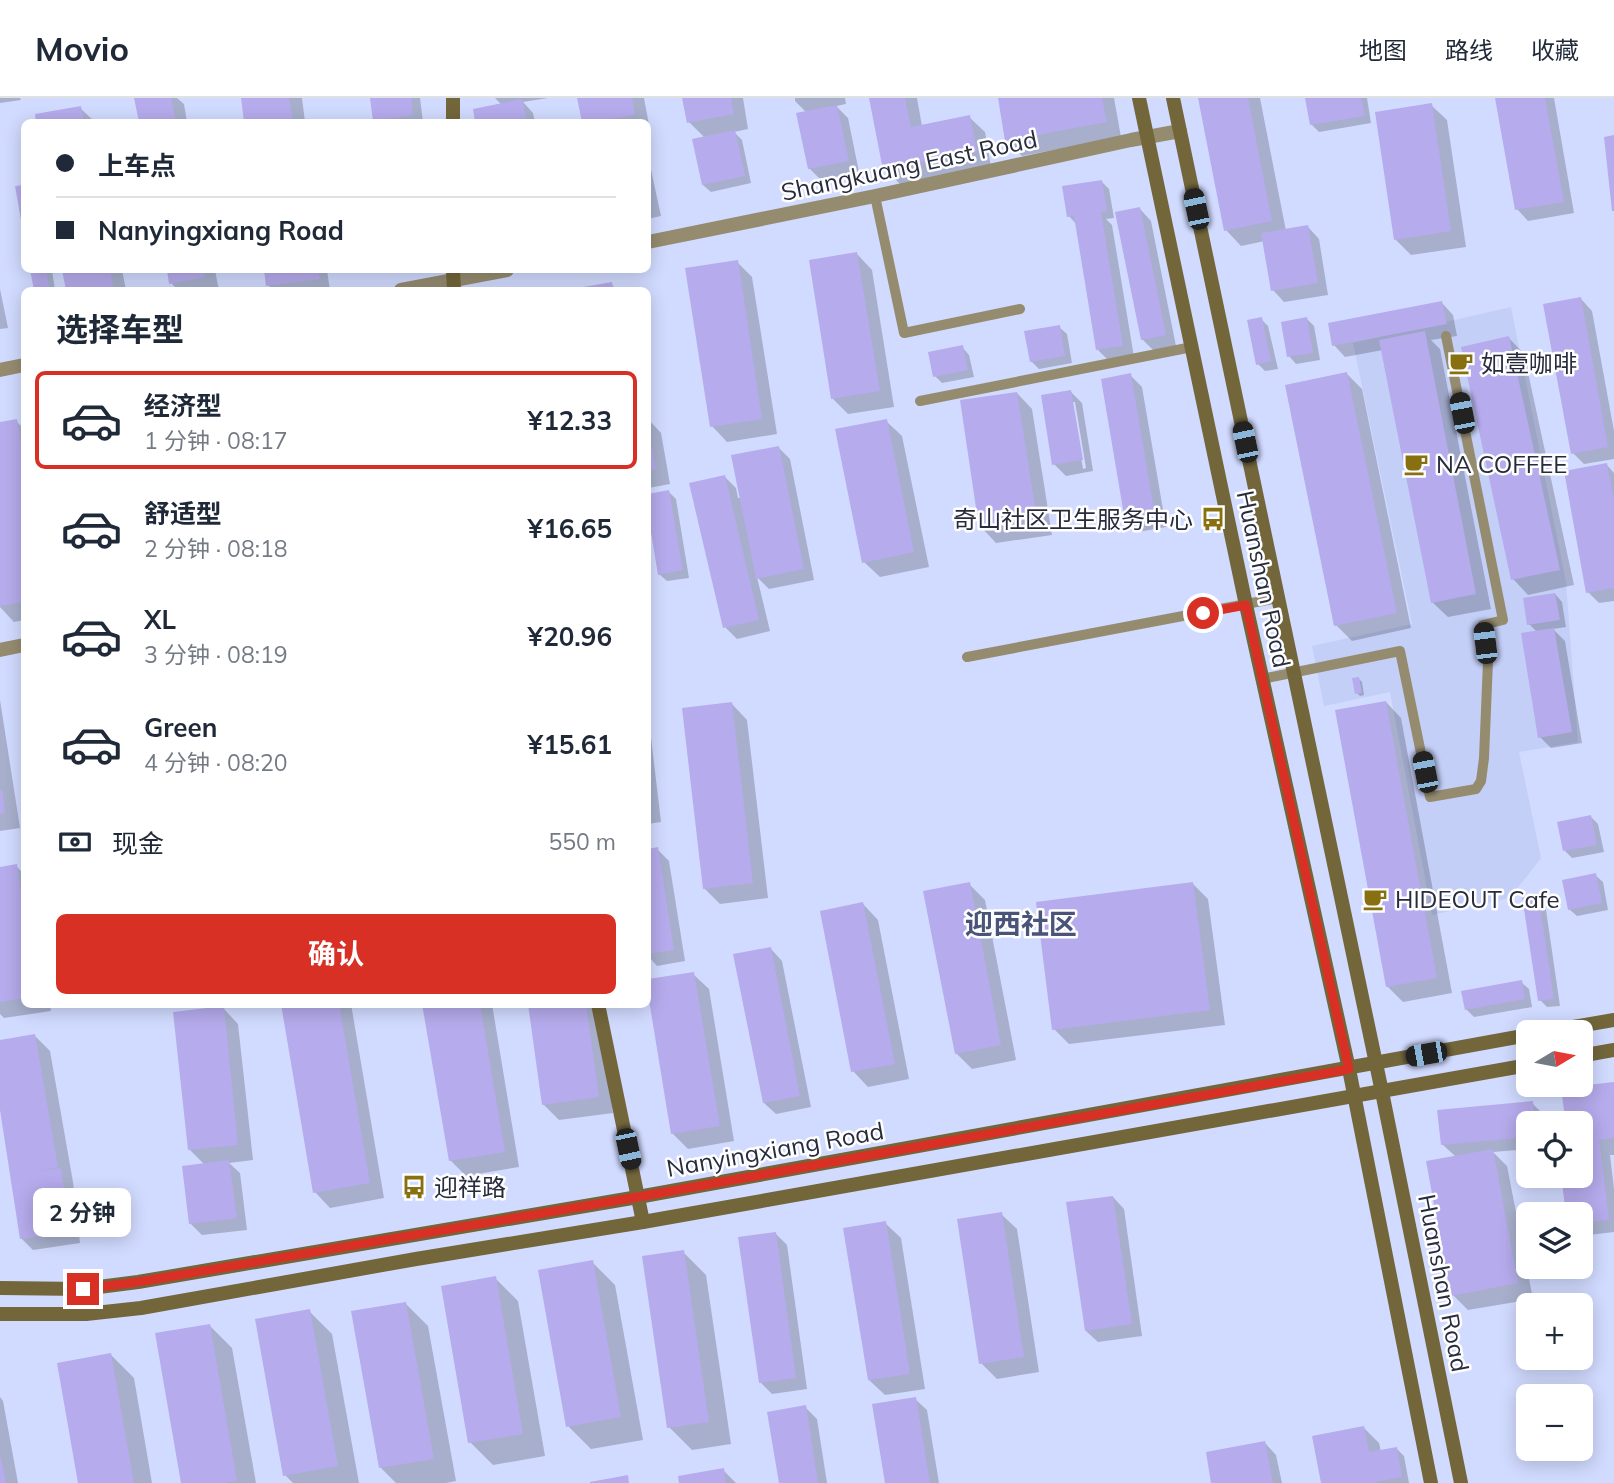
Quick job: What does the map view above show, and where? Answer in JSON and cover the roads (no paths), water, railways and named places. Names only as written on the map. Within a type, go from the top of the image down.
[{"type":"main road","points":[[453,98],[453,119]]},
{"type":"main road","name":"Huanshan Road","points":[[1139,98],[1262,679],[1355,1096]]},
{"type":"main road","name":"Huanshan Road","points":[[1173,98],[1382,1092],[1461,1483]]},
{"type":"main road","points":[[599,1008],[643,1222]]},
{"type":"main road","points":[[1593,1024],[1614,1020]]},
{"type":"main road","name":"Nanyingxiang Road","points":[[0,1288],[83,1289],[138,1282],[638,1197],[1516,1037]]},
{"type":"main road","points":[[1593,1054],[1614,1050]]},
{"type":"main road","name":"Nanyingxiang Road","points":[[0,1314],[86,1314],[141,1307],[643,1222],[1516,1067]]},
{"type":"main road","points":[[1355,1096],[1431,1483]]},
{"type":"street","name":"Shangkuang East Road","points":[[651,241],[875,197],[1180,131]]},
{"type":"street","points":[[417,287],[491,273]]},
{"type":"street","points":[[0,370],[21,366]]},
{"type":"street","points":[[0,650],[21,646]]},
{"type":"lane","points":[[875,197],[904,333],[1020,309]]},
{"type":"lane","points":[[1262,679],[1400,651],[1430,797],[1476,789],[1481,781],[1488,661],[1483,625],[1503,620],[1446,336]]},
{"type":"lane","points":[[920,401],[1192,347]]},
{"type":"lane","points":[[967,657],[1278,598]]},
{"type":"place","name":"如壹咖啡","points":[[1461,363]]},
{"type":"place","name":"NA COFFEE","points":[[1416,464]]},
{"type":"place","name":"奇山社区卫生服务中心","points":[[1213,519]]},
{"type":"place","name":"HIDEOUT Cafe","points":[[1375,899]]},
{"type":"place","name":"迎祥路","points":[[414,1187]]},
{"type":"district","name":"迎西社区","points":[[1021,923]]}]
